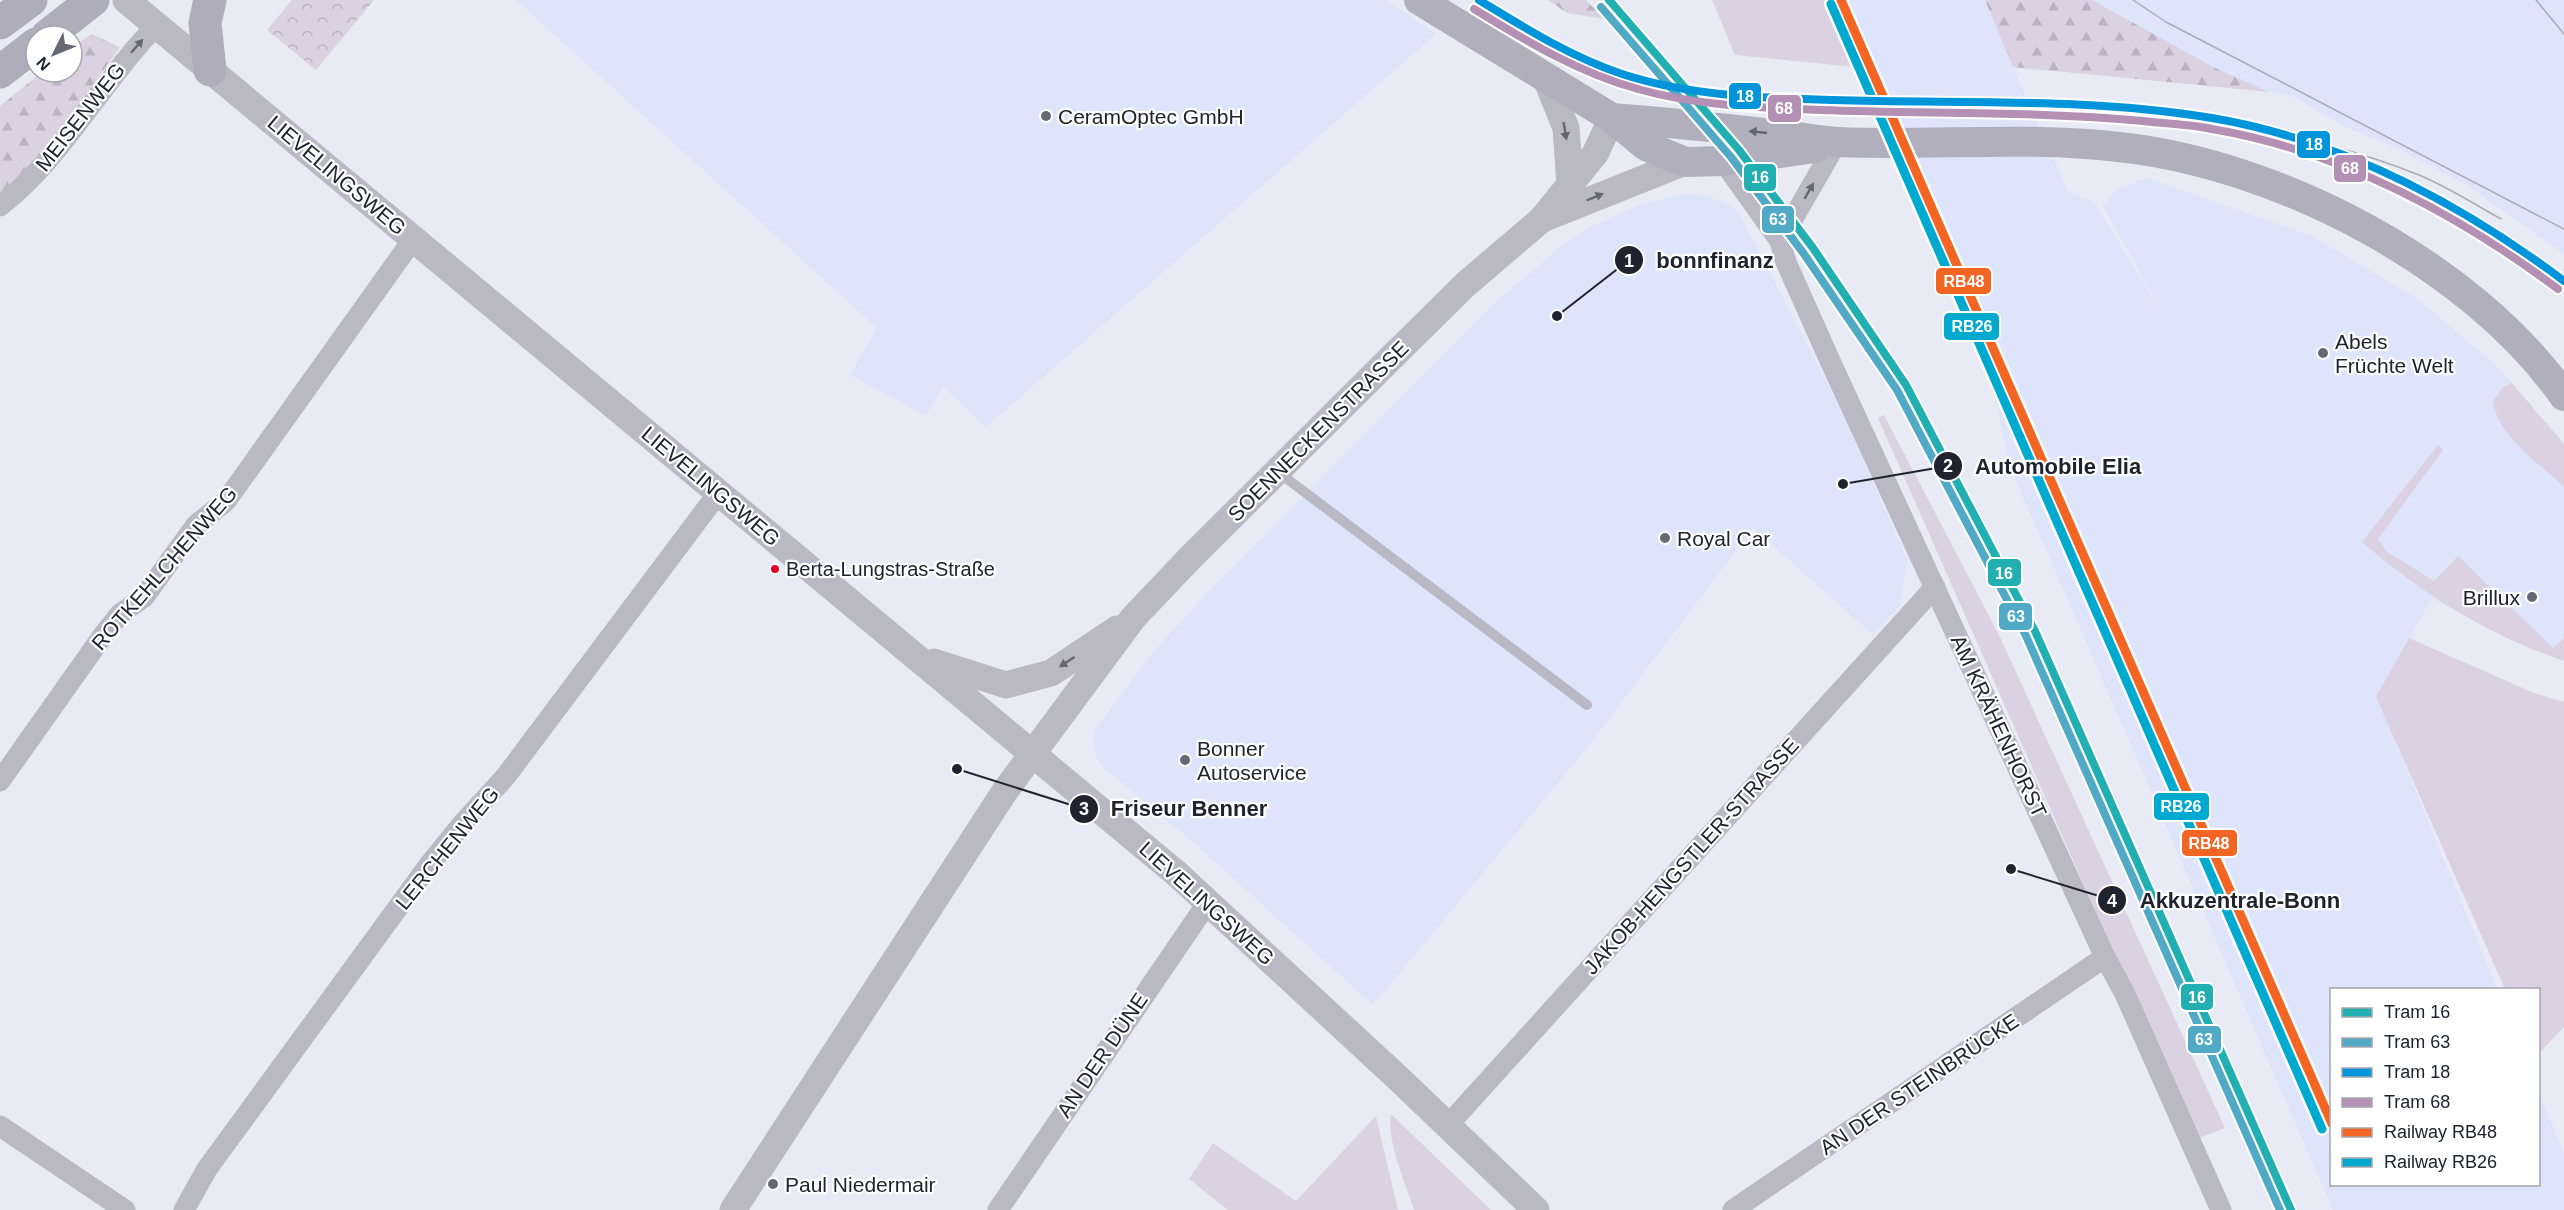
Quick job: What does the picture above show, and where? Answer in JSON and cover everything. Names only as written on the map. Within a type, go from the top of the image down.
[{"type":"highway","points":[[0,23],[31,0]]},
{"type":"highway","points":[[63,24],[93,0]]},
{"type":"highway","points":[[210,0],[205,23],[210,70]]},
{"type":"highway","points":[[0,72],[24,54]]},
{"type":"main road","points":[[1419,0],[1547,81],[1612,118],[1646,146],[1685,162],[1723,161],[1800,152],[1837,141]]},
{"type":"main road","points":[[1612,118],[1837,141],[2118,147],[2193,159],[2225,169],[2324,208],[2401,248],[2457,288],[2511,335],[2544,367],[2564,396]]},
{"type":"street","name":"LIEVELINGSWEG","points":[[126,0],[1033,752],[1208,902],[1536,1210]]},
{"type":"street","name":"MEISENWEG","points":[[0,206],[23,188],[50,158],[119,67],[157,25]]},
{"type":"street","points":[[1547,81],[1566,128],[1570,185]]},
{"type":"street","name":"SOENNECKENSTRASSE","points":[[1033,752],[1133,618],[1466,284],[1541,220],[1595,154],[1612,118]]},
{"type":"street","points":[[1780,241],[1837,141]]},
{"type":"street","name":"AM KRÄHENHORST","points":[[1723,161],[1780,241],[1786,262],[1831,363],[2105,957],[2125,994],[2221,1210]]},
{"type":"street","points":[[1541,220],[1685,162]]},
{"type":"street","name":"ROTKEHLCHENWEG","points":[[0,781],[115,620],[144,597],[196,525],[226,501],[414,238]]},
{"type":"street","name":"LERCHENWEG","points":[[184,1210],[207,1168],[429,865],[506,776],[719,492]]},
{"type":"street","name":"JAKOB-HENGSTLER-STRASSE","points":[[1448,1125],[1935,587]]},
{"type":"street","points":[[916,655],[1006,685],[1050,673],[1133,618]]},
{"type":"street","points":[[733,1210],[1005,791],[1033,752]]},
{"type":"street","name":"AN DER DÜNE","points":[[998,1210],[1208,902]]},
{"type":"street","name":"AN DER STEINBRÜCKE","points":[[1733,1210],[2105,957]]},
{"type":"street","points":[[0,1126],[125,1210]]},
{"type":"lane","points":[[1278,472],[1587,705]]},
{"type":"shaded area","points":[[516,0],[1386,0],[1436,34],[986,427],[943,387],[926,416],[850,375],[877,328]]},
{"type":"shaded area","points":[[1824,0],[2564,0],[2564,254],[2465,184],[2392,146],[2345,127],[2292,96],[2145,66],[2037,71],[2013,68],[2068,191],[2095,203],[2171,328],[2103,206],[2116,190],[2147,178],[2312,236],[2415,297],[2496,365],[2564,444],[2564,661],[2486,627],[2432,598],[2377,697],[2497,988],[2330,988],[2330,1186],[2540,1186],[2540,1094],[2564,1154],[2564,1210],[2333,1210],[2010,467],[1992,383],[1903,183],[1895,156]]},
{"type":"shaded area","points":[[1678,195],[1702,195],[1724,202],[1738,211],[1842,412],[1907,560],[1900,606],[1873,635],[1753,528],[1591,743],[1373,1005],[1192,841],[1106,770],[1095,755],[1094,731],[1153,652],[1208,592],[1497,301],[1558,249],[1586,229],[1639,205]]},
{"type":"green space","points":[[292,0],[374,0],[316,70],[267,30]]},
{"type":"green space","points":[[1548,0],[1586,0],[1604,19],[1567,13]]},
{"type":"green space","points":[[1712,0],[1824,0],[1854,67],[1735,55]]},
{"type":"green space","points":[[1985,0],[2092,0],[2215,68],[2269,92],[2013,67]]},
{"type":"green space","points":[[91,34],[120,47],[32,170],[0,196],[0,106],[27,84],[84,84],[84,39]]},
{"type":"green space","points":[[2512,383],[2564,444],[2564,487],[2521,449],[2496,414],[2493,401],[2503,387]]},
{"type":"green space","points":[[1884,415],[1999,635],[2225,1128],[2196,1139],[1878,418]]},
{"type":"green space","points":[[2438,445],[2443,450],[2378,539],[2386,551],[2434,581],[2458,556],[2553,648],[2564,638],[2564,661],[2509,639],[2457,611],[2408,579],[2362,542]]},
{"type":"green space","points":[[2409,638],[2534,693],[2564,702],[2564,1027],[2540,1052],[2540,988],[2505,988],[2376,697]]},
{"type":"green space","points":[[1391,1114],[1491,1210],[1414,1210],[1394,1149],[1390,1125]]},
{"type":"green space","points":[[1376,1116],[1398,1210],[1228,1210],[1189,1179],[1213,1143],[1296,1201]]},
{"type":"tram line","name":"18","points":[[1479,0],[1585,59],[1622,74],[1673,87],[1726,95],[1780,98],[2118,107],[2165,111],[2260,128],[2307,142],[2398,179],[2483,226],[2564,281]]},
{"type":"tram line","name":"16","points":[[1609,0],[1739,150],[1813,248],[1906,385],[2035,631],[2291,1210]]},
{"type":"tram line","points":[[2133,0],[2166,22],[2564,229]]},
{"type":"tram line","points":[[2536,0],[2564,34]]},
{"type":"tram line","name":"63","points":[[1601,7],[1731,157],[1804,254],[1897,390],[2026,636],[2280,1210]]},
{"type":"tram line","name":"68","points":[[1474,9],[1574,65],[1638,89],[1683,99],[1775,108],[2103,118],[2195,126],[2259,139],[2306,152],[2394,188],[2478,235],[2558,289]]},
{"type":"tram line","points":[[2237,123],[2329,145],[2397,166],[2440,185],[2501,219]]},
{"type":"rail line","name":"RB48","points":[[1841,0],[2330,1119]]},
{"type":"rail line","name":"RB26","points":[[1831,4],[2322,1129]]},
{"type":"place","name":"CeramOptec GmbH","points":[[1046,116]]},
{"type":"place","name":"bonnfinanz","points":[[1557,316]]},
{"type":"place","name":"Abels Früchte Welt","points":[[2323,353]]},
{"type":"place","name":"Automobile Elia","points":[[1843,484]]},
{"type":"place","name":"Royal Car","points":[[1665,538]]},
{"type":"place","name":"Berta-Lungstras-Straße","points":[[775,569]]},
{"type":"place","name":"Brillux","points":[[2532,597]]},
{"type":"place","name":"Bonner Autoservice","points":[[1185,760]]},
{"type":"place","name":"Friseur Benner","points":[[957,769]]},
{"type":"place","name":"Akkuzentrale-Bonn","points":[[2011,869]]},
{"type":"place","name":"Paul Niedermair","points":[[773,1184]]}]
